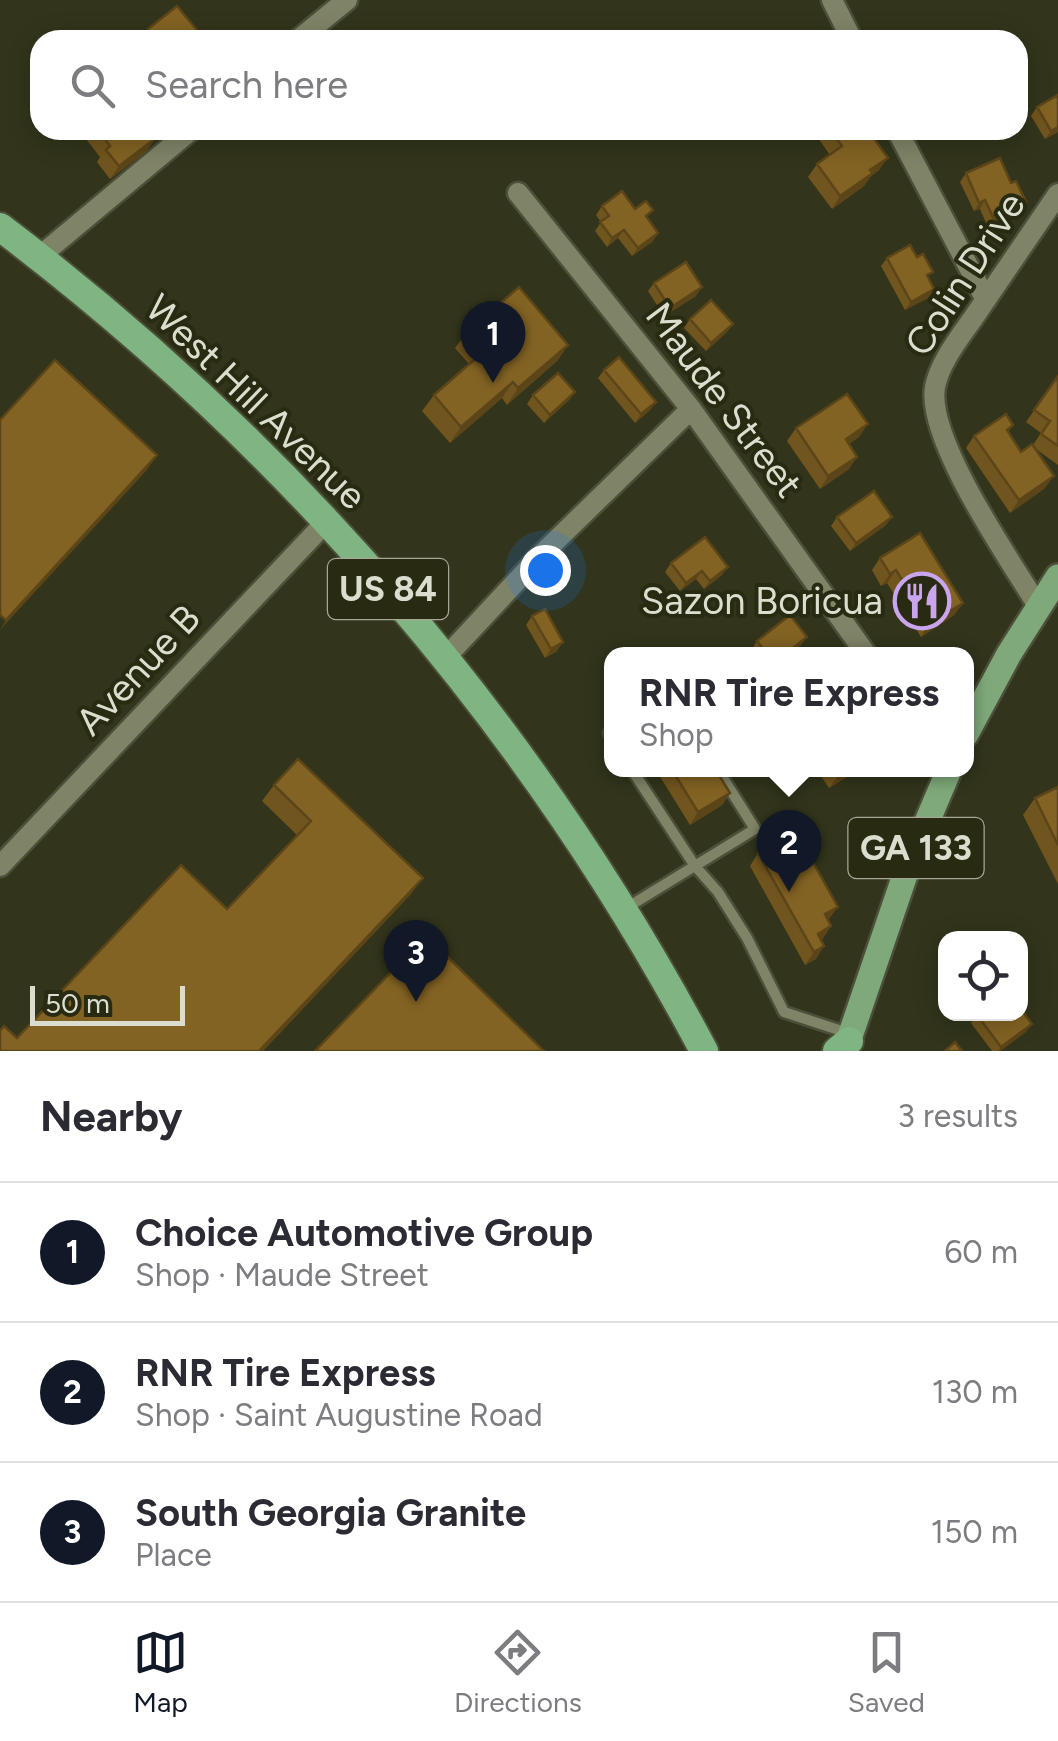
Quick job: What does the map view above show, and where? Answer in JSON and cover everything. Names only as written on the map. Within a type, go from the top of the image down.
[{"type":"highway","name":"West Hill Avenue","points":[[0,227],[127,328],[187,382],[371,569],[445,658],[574,832],[705,1050]]},
{"type":"main road","points":[[974,720],[1058,578]]},
{"type":"main road","name":"GA 133","points":[[846,1044],[908,869],[947,777]]},
{"type":"street","points":[[310,30],[346,0]]},
{"type":"street","points":[[832,0],[847,30]]},
{"type":"street","points":[[40,257],[179,140]]},
{"type":"street","points":[[902,140],[986,300]]},
{"type":"street","name":"Maude Street","points":[[518,193],[691,409],[861,647]]},
{"type":"street","name":"Colin Drive","points":[[1038,606],[994,536],[944,440],[935,412],[935,386],[948,356],[1058,194]]},
{"type":"street","points":[[445,658],[541,555],[691,409]]},
{"type":"street","name":"Avenue B","points":[[0,866],[326,522]]},
{"type":"lane","points":[[637,777],[748,938],[784,1012],[846,1044]]},
{"type":"lane","points":[[622,911],[755,829],[722,777]]},
{"type":"building","points":[[177,6],[197,30],[149,30]]},
{"type":"building","points":[[1058,95],[1058,127],[1051,131],[1037,107]]},
{"type":"building","points":[[106,140],[153,140],[119,166],[106,150],[110,146]]},
{"type":"building","points":[[838,140],[875,140],[888,158],[840,196],[817,164],[842,146]]},
{"type":"building","points":[[1000,158],[1011,183],[1016,181],[1026,202],[993,217],[985,200],[979,203],[966,173]]},
{"type":"building","points":[[622,191],[635,209],[646,201],[653,210],[646,216],[658,233],[638,248],[624,230],[612,238],[600,222],[609,216],[602,206]]},
{"type":"building","points":[[910,245],[917,257],[923,254],[933,272],[927,275],[934,289],[911,302],[887,258]]},
{"type":"building","points":[[686,262],[702,287],[670,308],[654,283]]},
{"type":"building","points":[[519,287],[568,345],[518,388],[513,382],[461,427],[434,395],[483,352],[467,332]]},
{"type":"building","points":[[711,300],[733,324],[711,343],[690,319]]},
{"type":"building","points":[[619,357],[656,402],[641,414],[604,370]]},
{"type":"building","points":[[55,360],[157,455],[6,620],[0,615],[0,420]]},
{"type":"building","points":[[558,373],[575,392],[550,415],[533,395]]},
{"type":"building","points":[[1058,376],[1058,446],[1041,434],[1050,421],[1034,410]]},
{"type":"building","points":[[847,394],[868,424],[846,439],[857,457],[828,476],[796,428]]},
{"type":"building","points":[[1006,414],[1013,425],[1007,430],[1021,452],[1032,444],[1054,476],[1019,500],[974,436]]},
{"type":"building","points":[[874,491],[892,517],[856,543],[837,517]]},
{"type":"building","name":"Sazon Boricua","points":[[920,533],[963,603],[929,624],[896,570],[890,574],[880,558]]},
{"type":"building","points":[[705,537],[728,567],[710,581],[702,571],[686,583],[671,563]]},
{"type":"building","points":[[545,609],[563,642],[551,649],[532,616]]},
{"type":"building","points":[[790,615],[807,637],[794,647],[762,647],[757,641]]},
{"type":"building","points":[[298,759],[423,878],[259,1051],[0,1051],[0,1031],[4,1026],[17,1038],[181,865],[227,909],[311,821],[274,785]]},
{"type":"building","points":[[676,777],[720,777],[730,793],[698,812]]},
{"type":"building","points":[[1058,787],[1058,845],[1035,798]]},
{"type":"building","points":[[796,832],[838,907],[825,914],[831,926],[818,934],[824,946],[814,952],[758,853]]},
{"type":"building","points":[[426,936],[544,1051],[315,1051]]},
{"type":"building","points":[[1028,1019],[1032,1024],[1001,1047],[982,1021]]},
{"type":"building","points":[[955,1042],[962,1051],[945,1051]]},
{"type":"place","name":"Choice Automotive Group","points":[[493,383]]},
{"type":"place","name":"Sazon Boricua","points":[[922,601]]},
{"type":"place","name":"RNR Tire Express","points":[[789,892]]},
{"type":"place","name":"South Georgia Granite","points":[[416,1002]]}]
